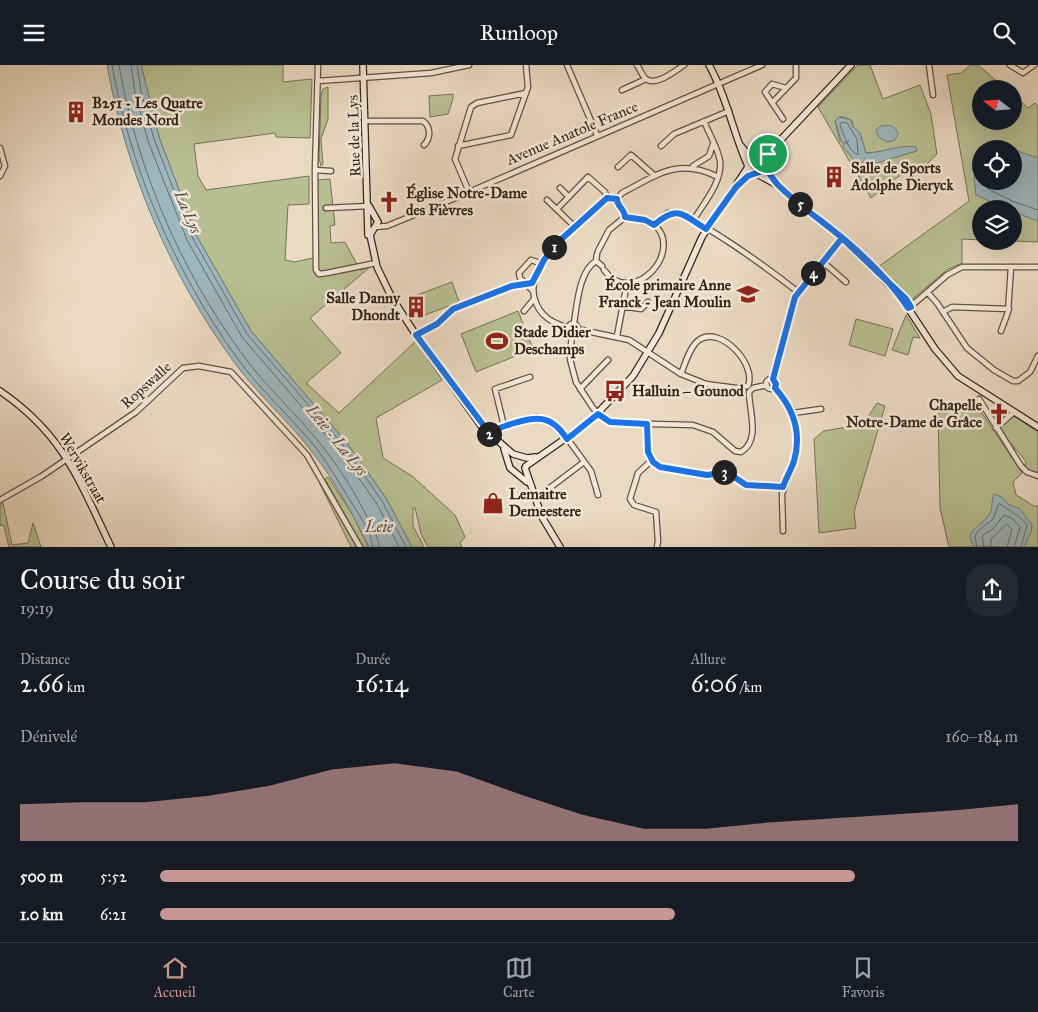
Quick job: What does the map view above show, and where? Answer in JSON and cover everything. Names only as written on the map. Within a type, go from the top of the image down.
[{"type":"street","points":[[318,65],[315,170],[317,272],[321,274],[347,271],[376,263]]},
{"type":"street","name":"Rue de la Lys","points":[[363,65],[369,206],[368,237],[372,246]]},
{"type":"street","points":[[318,81],[431,73],[469,65]]},
{"type":"street","points":[[458,146],[511,135],[529,83],[526,65]]},
{"type":"street","points":[[567,65],[597,135]]},
{"type":"street","points":[[637,65],[646,79],[652,81],[663,78],[684,65]]},
{"type":"street","points":[[709,65],[719,83],[736,137],[748,167],[756,174],[779,186],[867,260],[910,307],[937,347],[958,372],[1038,426]]},
{"type":"street","name":"Avenue Anatole France","points":[[375,227],[392,223],[468,192],[762,65]]},
{"type":"street","points":[[772,103],[796,77],[796,65]]},
{"type":"street","points":[[515,472],[522,472],[542,455],[567,439],[598,414],[624,387],[663,326],[706,229],[736,187],[750,161],[772,148],[851,65]]},
{"type":"street","points":[[929,65],[933,95]]},
{"type":"street","points":[[1010,65],[1021,73],[1026,73],[1034,65]]},
{"type":"street","points":[[622,90],[646,79]]},
{"type":"street","points":[[783,119],[765,92],[772,84],[786,88]]},
{"type":"street","points":[[468,192],[456,162],[458,146],[473,105],[526,93]]},
{"type":"street","points":[[661,146],[674,134],[729,111]]},
{"type":"street","points":[[366,121],[423,121],[429,130],[428,140],[424,145]]},
{"type":"street","points":[[693,221],[718,177],[720,160],[704,121]]},
{"type":"street","points":[[736,137],[747,153],[764,167],[779,186]]},
{"type":"street","points":[[617,199],[622,193],[655,176],[672,169],[699,164],[709,156],[712,142]]},
{"type":"street","points":[[0,148],[5,166],[0,176]]},
{"type":"street","points":[[736,187],[747,177],[756,174],[764,167],[772,148]]},
{"type":"street","points":[[618,167],[632,155],[655,176]]},
{"type":"street","points":[[689,167],[701,169],[718,177]]},
{"type":"street","points":[[315,170],[331,171]]},
{"type":"street","points":[[557,209],[588,177],[605,192],[607,198]]},
{"type":"street","points":[[560,188],[569,197]]},
{"type":"street","points":[[617,199],[607,198],[574,226],[544,260],[534,281],[534,299],[546,317],[570,330],[577,329],[629,340],[681,373],[706,384],[740,389],[749,384],[748,369],[742,357],[727,344],[712,337],[702,339],[696,343],[681,373]]},
{"type":"street","points":[[617,199],[618,204],[624,211],[625,217]]},
{"type":"street","points":[[547,200],[574,226]]},
{"type":"street","points":[[326,208],[369,206],[377,219]]},
{"type":"street","points":[[654,225],[671,212],[680,213],[734,248],[755,258],[771,273],[798,292]]},
{"type":"street","points":[[375,227],[370,227],[368,221],[372,217],[384,224],[392,223]]},
{"type":"street","points":[[596,261],[615,280],[627,283],[645,278],[654,269],[661,258],[663,242],[654,225],[645,220],[625,217]]},
{"type":"street","points":[[625,217],[607,233],[596,261],[591,264],[586,274],[574,323],[570,330],[571,362],[580,389],[598,414],[610,422],[682,424],[704,428],[716,434],[739,452],[748,447],[753,437],[749,392],[753,388],[767,385]]},
{"type":"street","name":"Rue de la Lys","points":[[377,219],[370,235],[376,263],[385,285],[416,335],[490,434],[500,443],[521,456]]},
{"type":"street","points":[[783,531],[781,499],[783,487],[795,454],[796,426],[793,413],[775,388],[776,384],[773,379],[792,303],[798,292],[842,238]]},
{"type":"street","points":[[512,286],[519,277],[520,272],[529,262],[536,261],[540,263],[544,260]]},
{"type":"street","points":[[536,261],[539,269]]},
{"type":"street","points":[[822,262],[846,282]]},
{"type":"street","points":[[910,307],[949,273],[962,267],[1038,267]]},
{"type":"street","points":[[1001,331],[1009,309],[1011,267]]},
{"type":"street","points":[[519,277],[533,293]]},
{"type":"street","points":[[416,335],[437,324],[452,310],[512,286],[534,281]]},
{"type":"street","points":[[616,336],[627,283]]},
{"type":"street","points":[[928,293],[967,348],[1013,381],[1020,380],[1028,374],[1038,356]]},
{"type":"street","points":[[524,311],[534,299]]},
{"type":"street","points":[[622,306],[641,309],[648,302]]},
{"type":"street","points":[[910,307],[935,349],[958,376],[1038,426]]},
{"type":"street","points":[[943,312],[952,307],[1009,309]]},
{"type":"street","points":[[574,323],[577,329]]},
{"type":"street","points":[[580,389],[608,360]]},
{"type":"street","name":"Ropswalle","points":[[0,500],[25,487],[136,412],[183,369],[199,366],[226,369],[231,372],[307,455],[360,547]]},
{"type":"street","points":[[504,427],[495,389],[530,377]]},
{"type":"street","points":[[767,385],[768,380],[773,379]]},
{"type":"street","points":[[767,385],[770,389],[775,388]]},
{"type":"street","name":"Wervikstraat","points":[[0,391],[39,423],[67,458],[111,547]]},
{"type":"street","points":[[978,399],[1024,470],[1038,476]]},
{"type":"street","points":[[793,413],[821,409]]},
{"type":"street","points":[[996,427],[1014,412]]},
{"type":"street","points":[[490,434],[494,430],[539,417],[561,431],[592,474],[598,495]]},
{"type":"street","points":[[647,424],[647,449],[652,459],[660,467],[668,470],[711,475],[727,472],[746,485],[783,487]]},
{"type":"street","name":"Rue de la Lys","points":[[500,443],[506,453],[509,464]]},
{"type":"street","points":[[531,488],[524,478],[515,472],[509,464],[512,458],[542,455]]},
{"type":"street","points":[[521,456],[542,517],[560,547]]},
{"type":"street","points":[[652,459],[638,472],[630,498],[632,504],[656,512],[658,541],[656,547]]},
{"type":"street","points":[[547,490],[584,462]]},
{"type":"green space","points":[[141,65],[283,65],[283,82],[312,79],[310,138],[276,137],[275,133],[194,144],[198,176],[206,190],[309,176],[309,204],[288,205],[285,260],[295,262],[317,257],[317,180],[330,179],[335,225],[330,226],[331,243],[345,242],[360,270],[370,267],[310,318],[341,353],[306,383],[339,413],[416,341],[442,380],[376,418],[383,458],[412,476],[455,515],[465,537],[460,543],[462,547],[428,547],[421,534],[415,508],[413,508],[413,526],[424,547],[412,547],[386,498],[346,442],[251,331],[196,235],[159,137]]},
{"type":"green space","points":[[858,65],[870,65],[883,99],[920,85],[931,114],[937,154],[923,168],[899,176],[871,198],[818,107]],"holes":[[[839,117],[845,117],[852,121],[853,127],[860,133],[866,153],[910,147],[916,147],[917,151],[876,162],[873,160],[857,163],[846,150],[849,141],[840,141],[835,121]]]},
{"type":"green space","points":[[971,65],[978,65],[996,80],[972,80],[972,130],[1022,130],[1022,102],[1028,108],[1035,103],[1038,106],[1038,242],[1022,241],[1022,200],[972,200],[972,240],[962,239],[962,263],[948,269],[910,301],[878,267],[969,201],[947,75],[961,73]]},
{"type":"green space","points":[[328,87],[328,119],[321,139],[323,164],[321,166],[319,158],[321,96],[323,89]]},
{"type":"green space","points":[[453,94],[448,114],[430,117],[429,96]]},
{"type":"green space","points":[[452,282],[459,302],[425,315],[417,295]]},
{"type":"green space","name":"Stade Didier Deschamps","points":[[518,311],[533,349],[476,372],[461,334]]},
{"type":"green space","points":[[906,315],[920,338],[913,337],[908,355],[892,350]]},
{"type":"green space","points":[[856,319],[893,329],[885,356],[849,345]]},
{"type":"green space","points":[[877,403],[885,406],[854,512],[856,528],[819,533],[814,439],[824,431],[847,427],[852,417],[866,420]]},
{"type":"green space","points":[[978,407],[1022,473],[1013,482],[1016,495],[1034,506],[1038,506],[1038,547],[949,547],[940,508],[938,413]]},
{"type":"green space","points":[[1014,416],[1038,432],[1038,474],[1029,472],[1025,466],[1026,462],[1000,429],[1001,425]]},
{"type":"green space","points":[[328,477],[353,515],[368,547],[351,547],[319,482],[322,481],[353,541],[358,538],[325,479]]},
{"type":"green space","points":[[3,503],[12,545],[28,543],[33,523],[41,547],[9,547],[4,526],[0,525],[0,505]]},
{"type":"water","name":"Leie","points":[[107,65],[141,65],[159,137],[196,235],[251,331],[346,442],[386,498],[412,547],[369,547],[329,475],[304,441],[243,374],[211,329],[171,258],[139,183],[115,105]]},
{"type":"water","points":[[839,117],[851,120],[853,127],[860,133],[866,153],[910,146],[916,147],[917,151],[876,163],[873,160],[857,163],[843,147],[849,141],[842,143],[835,121]]},
{"type":"water","points":[[887,125],[896,129],[898,134],[895,140],[887,142],[879,137],[876,130],[881,126]]},
{"type":"water","points":[[1022,153],[1038,158],[1038,221],[1022,215],[1022,200],[987,200],[976,195],[975,190],[1022,190]]},
{"type":"water","points":[[994,494],[1002,497],[1008,504],[1020,509],[1032,525],[1024,547],[973,546],[970,536],[989,515]]},
{"type":"place","name":"B251 - Les Quatre Mondes Nord","points":[[76,112]]},
{"type":"place","name":"Salle de Sports Adolphe Dieryck","points":[[834,177]]},
{"type":"place","name":"Église Notre-Dame des Fièvres","points":[[389,202]]},
{"type":"place","name":"École primaire Anne Franck - Jean Moulin","points":[[748,294]]},
{"type":"place","name":"Salle Danny Dhondt","points":[[416,307]]},
{"type":"place","name":"Stade Didier Deschamps","points":[[497,341]]},
{"type":"place","name":"Halluin – Gounod","points":[[615,391]]},
{"type":"place","name":"Chapelle Notre-Dame de Grâce","points":[[999,414]]},
{"type":"place","name":"Lemaitre Demeestere","points":[[493,503]]},
{"type":"route","points":[[768,154],[764,162],[764,167],[762,171],[748,176],[736,187],[706,229],[676,212],[668,213],[654,225],[649,221],[625,217],[625,213],[618,204],[617,199],[607,198],[605,202],[580,221],[556,244],[544,260],[531,284],[521,283],[453,309],[437,324],[416,335],[482,427],[490,434],[496,429],[526,419],[542,417],[561,431],[567,439],[582,429],[598,414],[610,422],[647,424],[648,452],[653,462],[663,468],[707,475],[727,472],[743,485],[783,487],[794,459],[796,426],[791,408],[775,388],[776,381],[773,379],[794,298],[797,293],[842,238],[848,242],[859,252],[887,282],[906,299],[911,307],[908,308],[889,284],[887,282],[867,260],[859,252],[854,248],[848,242],[835,233],[777,184],[765,171],[764,167],[764,165],[762,162],[760,159],[757,159],[772,148],[768,154]]},
{"type":"water label","name":"La Lys","points":[[188,212]]},
{"type":"water label","name":"Leie - La Lys","points":[[337,440]]}]
